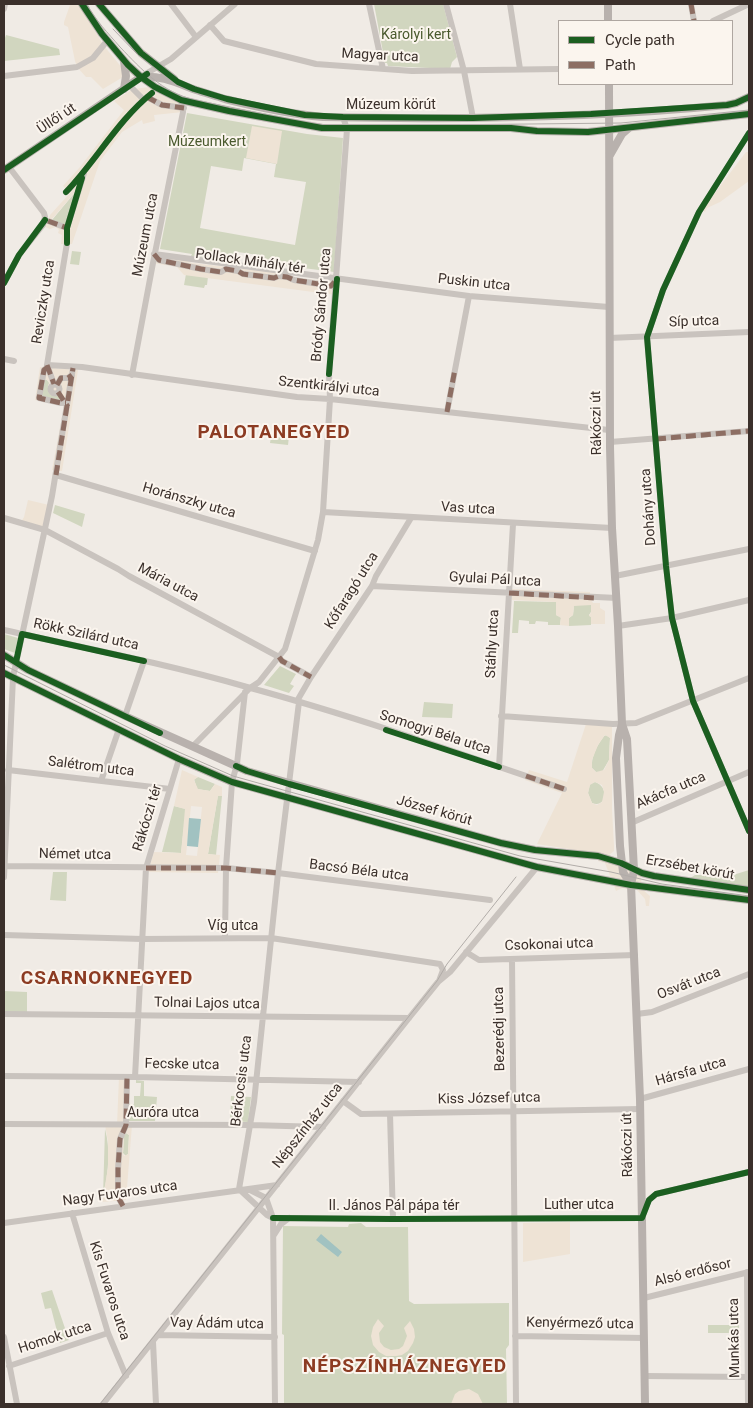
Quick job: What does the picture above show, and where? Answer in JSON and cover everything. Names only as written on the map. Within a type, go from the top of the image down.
[{"type":"main road","name":"Múzeum körút","points":[[82,4],[107,41],[141,77],[150,94],[183,104],[308,127],[347,129],[511,128],[537,131],[588,132],[609,121]]},
{"type":"main road","points":[[99,4],[141,52],[178,82]]},
{"type":"main road","points":[[608,4],[608,20]]},
{"type":"main road","points":[[124,60],[126,76],[124,89],[142,84],[150,94]]},
{"type":"main road","points":[[141,77],[158,77],[178,82]]},
{"type":"main road","name":"Üllői út","points":[[6,168],[141,77]]},
{"type":"main road","name":"Múzeum körút","points":[[178,82],[201,92],[305,115],[609,121]]},
{"type":"main road","name":"Rákóczi út","points":[[609,85],[609,430],[622,724],[627,739],[631,822],[628,866],[623,872],[631,886]]},
{"type":"main road","points":[[609,121],[727,105],[749,97]]},
{"type":"main road","points":[[609,121],[631,127],[749,114]]},
{"type":"main road","points":[[608,157],[622,134],[631,127]]},
{"type":"main road","name":"József körút","points":[[4,655],[28,670],[247,771],[501,843],[534,850],[598,856],[628,866]]},
{"type":"main road","name":"József körút","points":[[4,673],[179,759],[232,782],[288,796],[537,867],[631,886]]},
{"type":"main road","name":"Rákóczi út","points":[[622,724],[616,758],[628,866],[634,878],[631,886],[640,1099],[645,1404]]},
{"type":"main road","name":"Erzsébet körút","points":[[628,866],[661,877],[749,890]]},
{"type":"main road","name":"Erzsébet körút","points":[[631,886],[749,900]]},
{"type":"street","points":[[4,9],[5,4]]},
{"type":"street","points":[[171,4],[196,37]]},
{"type":"street","points":[[141,77],[171,59],[235,4]]},
{"type":"street","points":[[369,4],[383,69]]},
{"type":"street","points":[[446,4],[464,71],[473,118]]},
{"type":"street","points":[[510,4],[520,70]]},
{"type":"street","points":[[692,4],[694,20]]},
{"type":"street","points":[[715,20],[749,4]]},
{"type":"street","name":"Magyar utca","points":[[210,24],[224,41],[316,64],[412,71],[558,68]]},
{"type":"street","points":[[4,76],[77,67],[93,58],[107,41]]},
{"type":"street","points":[[134,89],[150,94],[162,105],[183,104]]},
{"type":"street","points":[[66,192],[84,173],[125,119],[150,94]]},
{"type":"street","name":"Múzeum utca","points":[[132,374],[183,104]]},
{"type":"street","points":[[343,117],[347,129]]},
{"type":"street","name":"Bródy Sándor utca","points":[[193,746],[248,690],[259,682],[286,649],[315,551],[323,512],[330,399],[329,374],[347,129]]},
{"type":"street","points":[[748,135],[749,144]]},
{"type":"street","name":"Dohány utca","points":[[748,135],[734,163],[699,212],[674,262],[648,337],[666,566],[672,618],[692,701],[749,831]]},
{"type":"street","points":[[741,148],[749,148]]},
{"type":"street","points":[[4,284],[19,255],[43,225],[46,217],[6,168]]},
{"type":"street","name":"Reviczky utca","points":[[67,405],[39,398],[44,370],[47,366],[67,243],[67,228],[84,173]]},
{"type":"street","points":[[48,221],[67,228]]},
{"type":"street","name":"Pollack Mihály tér","points":[[154,254],[337,279]]},
{"type":"street","name":"Puskin utca","points":[[337,279],[469,296],[609,307]]},
{"type":"street","points":[[447,412],[469,296]]},
{"type":"street","name":"Síp utca","points":[[609,338],[749,332]]},
{"type":"street","points":[[4,359],[14,361]]},
{"type":"street","points":[[47,366],[56,387],[67,405]]},
{"type":"street","name":"Szentkirályi utca","points":[[47,366],[82,367],[297,396],[609,430]]},
{"type":"street","points":[[4,877],[5,796],[13,677],[56,475],[73,368]]},
{"type":"street","points":[[56,387],[61,378],[72,376]]},
{"type":"street","points":[[610,442],[749,431]]},
{"type":"street","name":"Horánszky utca","points":[[56,475],[315,551]]},
{"type":"street","name":"Vas utca","points":[[323,512],[612,528]]},
{"type":"street","name":"Mária utca","points":[[4,518],[45,530],[279,657],[282,661],[311,677]]},
{"type":"street","name":"Kőfaragó utca","points":[[298,702],[311,677],[372,586],[376,576],[411,518]]},
{"type":"street","name":"Stáhly utca","points":[[498,766],[513,524]]},
{"type":"street","points":[[615,576],[749,549]]},
{"type":"street","name":"Gyulai Pál utca","points":[[372,586],[616,598]]},
{"type":"street","points":[[618,626],[672,618],[749,600]]},
{"type":"street","points":[[4,630],[22,634]]},
{"type":"street","name":"Rökk Szilárd utca","points":[[22,634],[144,661],[298,702]]},
{"type":"street","points":[[125,716],[144,661]]},
{"type":"street","points":[[501,716],[622,724],[636,723],[749,678]]},
{"type":"street","points":[[225,938],[226,868],[232,782],[248,690]]},
{"type":"street","name":"Somogyi Béla utca","points":[[298,702],[564,788]]},
{"type":"street","name":"Bérkocsis utca","points":[[239,1189],[256,1079],[298,702]]},
{"type":"street","points":[[100,781],[119,728]]},
{"type":"street","name":"Rákóczi tér","points":[[179,759],[146,868],[226,868]]},
{"type":"street","name":"Salétrom utca","points":[[8,770],[170,789]]},
{"type":"street","name":"Akácfa utca","points":[[631,822],[749,772]]},
{"type":"street","name":"Német utca","points":[[4,866],[146,868]]},
{"type":"street","name":"Népszínház utca","points":[[103,1404],[438,982],[450,972],[537,867]]},
{"type":"street","points":[[135,1077],[146,868]]},
{"type":"street","name":"Bacsó Béla utca","points":[[226,868],[490,900]]},
{"type":"street","name":"Víg utca","points":[[4,935],[142,939],[271,938],[440,964],[443,970],[438,982]]},
{"type":"street","name":"Csokonai utca","points":[[466,952],[479,960],[635,955]]},
{"type":"street","name":"Bezerédj utca","points":[[512,959],[515,1218]]},
{"type":"street","name":"Osvát utca","points":[[637,1014],[652,1012],[749,974]]},
{"type":"street","name":"Tolnai Lajos utca","points":[[4,1014],[409,1018]]},
{"type":"street","name":"Hársfa utca","points":[[640,1099],[749,1069]]},
{"type":"street","name":"Fecske utca","points":[[4,1076],[359,1082]]},
{"type":"street","points":[[123,1206],[118,1196],[118,1169],[120,1139],[126,1125],[127,1077]]},
{"type":"street","name":"Kiss József utca","points":[[343,1101],[361,1114],[640,1109]]},
{"type":"street","points":[[390,1114],[393,1219]]},
{"type":"street","name":"Auróra utca","points":[[4,1124],[322,1127]]},
{"type":"street","points":[[642,1218],[649,1200],[656,1194],[749,1172]]},
{"type":"street","name":"Nagy Fuvaros utca","points":[[4,1223],[277,1185]]},
{"type":"street","points":[[239,1189],[266,1215],[274,1218]]},
{"type":"street","name":"Nagy Fuvaros utca","points":[[239,1189],[250,1190],[266,1198]]},
{"type":"street","points":[[266,1198],[274,1218],[275,1404]]},
{"type":"street","name":"Kis Fuvaros utca","points":[[72,1213],[108,1334],[126,1376]]},
{"type":"street","name":"II. János Pál pápa tér","points":[[274,1218],[515,1218]]},
{"type":"street","points":[[274,1235],[281,1224],[289,1218]]},
{"type":"street","points":[[515,1218],[516,1404]]},
{"type":"street","name":"Luther utca","points":[[515,1218],[642,1218]]},
{"type":"street","name":"Alsó erdősor","points":[[644,1298],[748,1272]]},
{"type":"street","name":"Munkás utca","points":[[748,1272],[748,1404]]},
{"type":"street","name":"Homok utca","points":[[9,1366],[108,1334]]},
{"type":"street","name":"Vay Ádám utca","points":[[158,1335],[275,1337]]},
{"type":"street","name":"Kenyérmező utca","points":[[516,1336],[644,1338]]},
{"type":"street","points":[[4,1338],[18,1404]]},
{"type":"street","points":[[153,1342],[156,1404]]},
{"type":"street","points":[[645,1376],[749,1377]]},
{"type":"green space","name":"Károlyi kert","points":[[374,4],[443,4],[457,57],[452,62],[450,69],[388,66],[385,63]]},
{"type":"green space","points":[[6,35],[59,49],[60,55],[4,61],[4,41]]},
{"type":"green space","name":"Múzeumkert","points":[[187,113],[307,134],[343,138],[334,272],[257,262],[258,255],[238,252],[236,259],[213,256],[204,258],[191,256],[192,254],[160,249]],"holes":[[[244,158],[276,164],[274,177],[306,182],[295,245],[200,228],[211,166],[242,171]]]},
{"type":"green space","points":[[77,190],[74,234],[52,220]]},
{"type":"green space","points":[[72,251],[81,252],[79,265],[70,264]]},
{"type":"green space","points":[[186,274],[208,277],[207,285],[204,288],[184,285]]},
{"type":"green space","points":[[43,379],[50,383],[48,387],[49,393],[52,395],[58,394],[61,398],[60,401],[41,397]]},
{"type":"green space","points":[[273,426],[290,428],[288,445],[270,443]]},
{"type":"green space","points":[[55,505],[85,514],[82,527],[53,513]]},
{"type":"green space","points":[[514,601],[557,602],[556,615],[561,617],[560,625],[548,625],[548,622],[536,621],[535,624],[529,624],[529,621],[519,620],[518,633],[512,633]]},
{"type":"green space","points":[[574,605],[591,605],[589,615],[591,617],[591,625],[569,626],[569,618],[573,615]]},
{"type":"green space","points":[[4,634],[18,638],[15,653],[4,649]]},
{"type":"green space","points":[[280,666],[296,674],[290,684],[294,686],[289,693],[264,685]]},
{"type":"green space","points":[[424,702],[453,704],[452,718],[422,717]]},
{"type":"green space","points":[[607,735],[610,738],[609,760],[602,772],[596,772],[592,768],[592,759],[604,736]]},
{"type":"green space","points":[[198,777],[215,784],[210,791],[197,789],[194,779]]},
{"type":"green space","points":[[595,782],[603,788],[604,792],[603,800],[597,804],[592,803],[588,793],[590,784]]},
{"type":"green space","points":[[218,795],[222,796],[216,855],[208,854]]},
{"type":"green space","points":[[174,806],[186,809],[181,853],[162,852]]},
{"type":"green space","points":[[749,870],[749,888],[689,879],[695,875],[733,875]]},
{"type":"green space","points":[[53,872],[67,872],[66,901],[50,900]]},
{"type":"green space","points":[[4,991],[27,992],[27,1014],[4,1014]]},
{"type":"green space","points":[[136,1080],[144,1081],[144,1096],[157,1097],[155,1121],[127,1121],[128,1104],[134,1104],[134,1096],[140,1096],[141,1083],[136,1083]]},
{"type":"green space","points":[[231,1096],[251,1097],[248,1122],[230,1121]]},
{"type":"green space","points":[[105,1129],[108,1163],[103,1197]]},
{"type":"green space","points":[[126,1133],[129,1135],[128,1154],[126,1156],[123,1153],[124,1136]]},
{"type":"green space","points":[[361,1223],[366,1227],[408,1227],[409,1301],[414,1304],[509,1303],[509,1345],[506,1349],[507,1404],[284,1404],[284,1335],[282,1334],[283,1226],[348,1227],[349,1224]]},
{"type":"green space","points":[[52,1290],[69,1340],[60,1343],[51,1308],[45,1309],[41,1293]]},
{"type":"green space","points":[[708,1325],[739,1325],[739,1333],[708,1333]]},
{"type":"shaded area","points":[[79,4],[104,46],[123,69],[123,77],[103,89],[91,77],[86,77],[77,67],[68,27],[64,25],[70,5]]},
{"type":"shaded area","points":[[150,87],[181,100],[183,112],[154,115],[155,121],[143,124],[142,120],[122,132],[100,161],[72,244],[61,244],[62,235],[58,233],[59,230],[56,227],[50,229],[45,227],[50,215],[70,193],[63,186],[124,110],[114,101],[133,89]],"holes":[[[77,190],[67,226],[52,219]]]},
{"type":"shaded area","points":[[252,126],[282,131],[277,164],[246,158]]},
{"type":"shaded area","points":[[746,152],[749,152],[749,181],[720,202],[707,208],[705,212],[702,210]]},
{"type":"shaded area","points":[[154,254],[186,260],[192,263],[290,274],[292,277],[316,280],[324,278],[337,279],[336,295],[184,275],[177,267],[153,263]]},
{"type":"shaded area","points":[[40,367],[78,370],[62,471],[52,470],[64,406],[35,400]],"holes":[[[44,379],[49,383],[49,393],[52,395],[58,394],[61,398],[60,401],[41,397]]]},
{"type":"shaded area","points":[[28,500],[49,505],[44,528],[21,522]]},
{"type":"shaded area","points":[[512,589],[590,592],[590,598],[593,603],[600,603],[600,608],[605,611],[605,624],[591,624],[591,617],[589,616],[591,605],[574,606],[573,615],[569,618],[569,626],[560,625],[561,618],[556,615],[556,602],[512,600]]},
{"type":"shaded area","points":[[586,724],[612,725],[614,851],[609,855],[640,868],[642,889],[650,896],[649,906],[646,906],[645,899],[637,890],[622,888],[616,891],[605,863],[598,861],[601,854],[537,844],[562,793],[525,780],[529,770],[567,782]],"holes":[[[605,735],[610,738],[609,760],[604,770],[596,772],[592,768],[592,760],[598,745]],[[595,782],[602,785],[604,792],[602,802],[597,805],[592,803],[588,793],[590,785]]]},
{"type":"shaded area","points":[[182,770],[198,777],[194,780],[198,789],[210,791],[215,784],[222,787],[222,796],[218,796],[208,854],[220,855],[218,873],[148,872],[154,852],[181,853],[185,809],[174,806]],"holes":[[[191,806],[202,807],[197,856],[186,855]]]},
{"type":"shaded area","points":[[119,1077],[132,1077],[126,1085],[126,1125],[132,1125],[126,1200],[102,1202],[108,1168],[108,1141],[105,1125],[117,1125]],"holes":[[[126,1133],[129,1135],[128,1154],[124,1156],[124,1136]]]},
{"type":"shaded area","points":[[570,1222],[570,1254],[523,1262],[523,1223]]},
{"type":"shaded area","points":[[378,1319],[384,1326],[379,1333],[380,1342],[384,1347],[391,1350],[399,1349],[403,1346],[407,1336],[404,1328],[410,1321],[415,1337],[408,1351],[396,1356],[386,1356],[379,1352],[373,1345],[371,1336],[373,1327]]},
{"type":"shaded area","points":[[469,1389],[478,1394],[483,1404],[451,1404],[455,1394]]},
{"type":"water","points":[[189,818],[201,819],[198,847],[187,846]]},
{"type":"water","points":[[321,1234],[342,1252],[338,1257],[316,1240]]},
{"type":"tram line","points":[[87,4],[94,16],[128,56],[153,79],[172,92],[195,100],[309,123],[328,125],[621,123],[749,110]]},
{"type":"tram line","points":[[113,29],[137,54]]},
{"type":"tram line","points":[[4,665],[165,746],[233,776],[520,856],[611,872],[662,884],[749,896]]},
{"type":"tram line","points":[[100,1404],[437,981],[447,964],[516,877]]},
{"type":"marked path","points":[[691,4],[694,20]]},
{"type":"marked path","points":[[147,97],[162,105],[184,108]]},
{"type":"marked path","points":[[48,221],[67,228]]},
{"type":"marked path","points":[[154,254],[159,260],[221,272],[226,269],[243,274],[274,278],[279,276],[287,277],[294,280],[331,286],[336,280]]},
{"type":"marked path","points":[[47,365],[54,384]]},
{"type":"marked path","points":[[48,367],[44,370],[39,398],[66,403]]},
{"type":"marked path","points":[[56,475],[73,368]]},
{"type":"marked path","points":[[447,412],[455,369]]},
{"type":"marked path","points":[[57,385],[61,378],[68,378],[72,375]]},
{"type":"marked path","points":[[58,392],[68,407]]},
{"type":"marked path","points":[[656,439],[749,431]]},
{"type":"marked path","points":[[509,593],[595,598]]},
{"type":"marked path","points":[[279,657],[282,661],[311,677]]},
{"type":"marked path","points":[[526,776],[564,789]]},
{"type":"marked path","points":[[146,868],[226,868],[278,873]]},
{"type":"marked path","points":[[123,1206],[118,1197],[118,1169],[120,1139],[126,1125],[127,1077]]},
{"type":"cycle path","points":[[82,4],[102,34],[128,65],[155,87],[181,100],[322,128],[511,128],[537,131],[588,132],[749,114]]},
{"type":"cycle path","points":[[99,4],[141,53],[178,82],[227,99],[305,115],[473,118],[591,114],[727,105],[749,97]]},
{"type":"cycle path","points":[[4,170],[147,74]]},
{"type":"cycle path","points":[[66,192],[128,116],[152,93]]},
{"type":"cycle path","points":[[749,133],[699,212],[663,290],[647,337],[672,618],[693,701],[749,831]]},
{"type":"cycle path","points":[[67,243],[67,228],[82,178]]},
{"type":"cycle path","points":[[4,283],[19,255],[45,220]]},
{"type":"cycle path","points":[[329,374],[337,279]]},
{"type":"cycle path","points":[[16,662],[22,634],[144,661]]},
{"type":"cycle path","points":[[4,655],[28,670],[160,733]]},
{"type":"cycle path","points":[[4,673],[179,759],[232,782],[537,867],[631,885],[749,900]]},
{"type":"cycle path","points":[[386,730],[499,767]]},
{"type":"cycle path","points":[[236,766],[289,784],[501,843],[535,850],[598,856],[654,876],[749,890]]},
{"type":"cycle path","points":[[273,1218],[642,1218],[649,1200],[656,1194],[749,1172]]},
{"type":"district","name":"PALOTANEGYED","points":[[274,433]]},
{"type":"district","name":"CSARNOKNEGYED","points":[[107,979]]},
{"type":"district","name":"NÉPSZÍNHÁZNEGYED","points":[[405,1367]]}]
